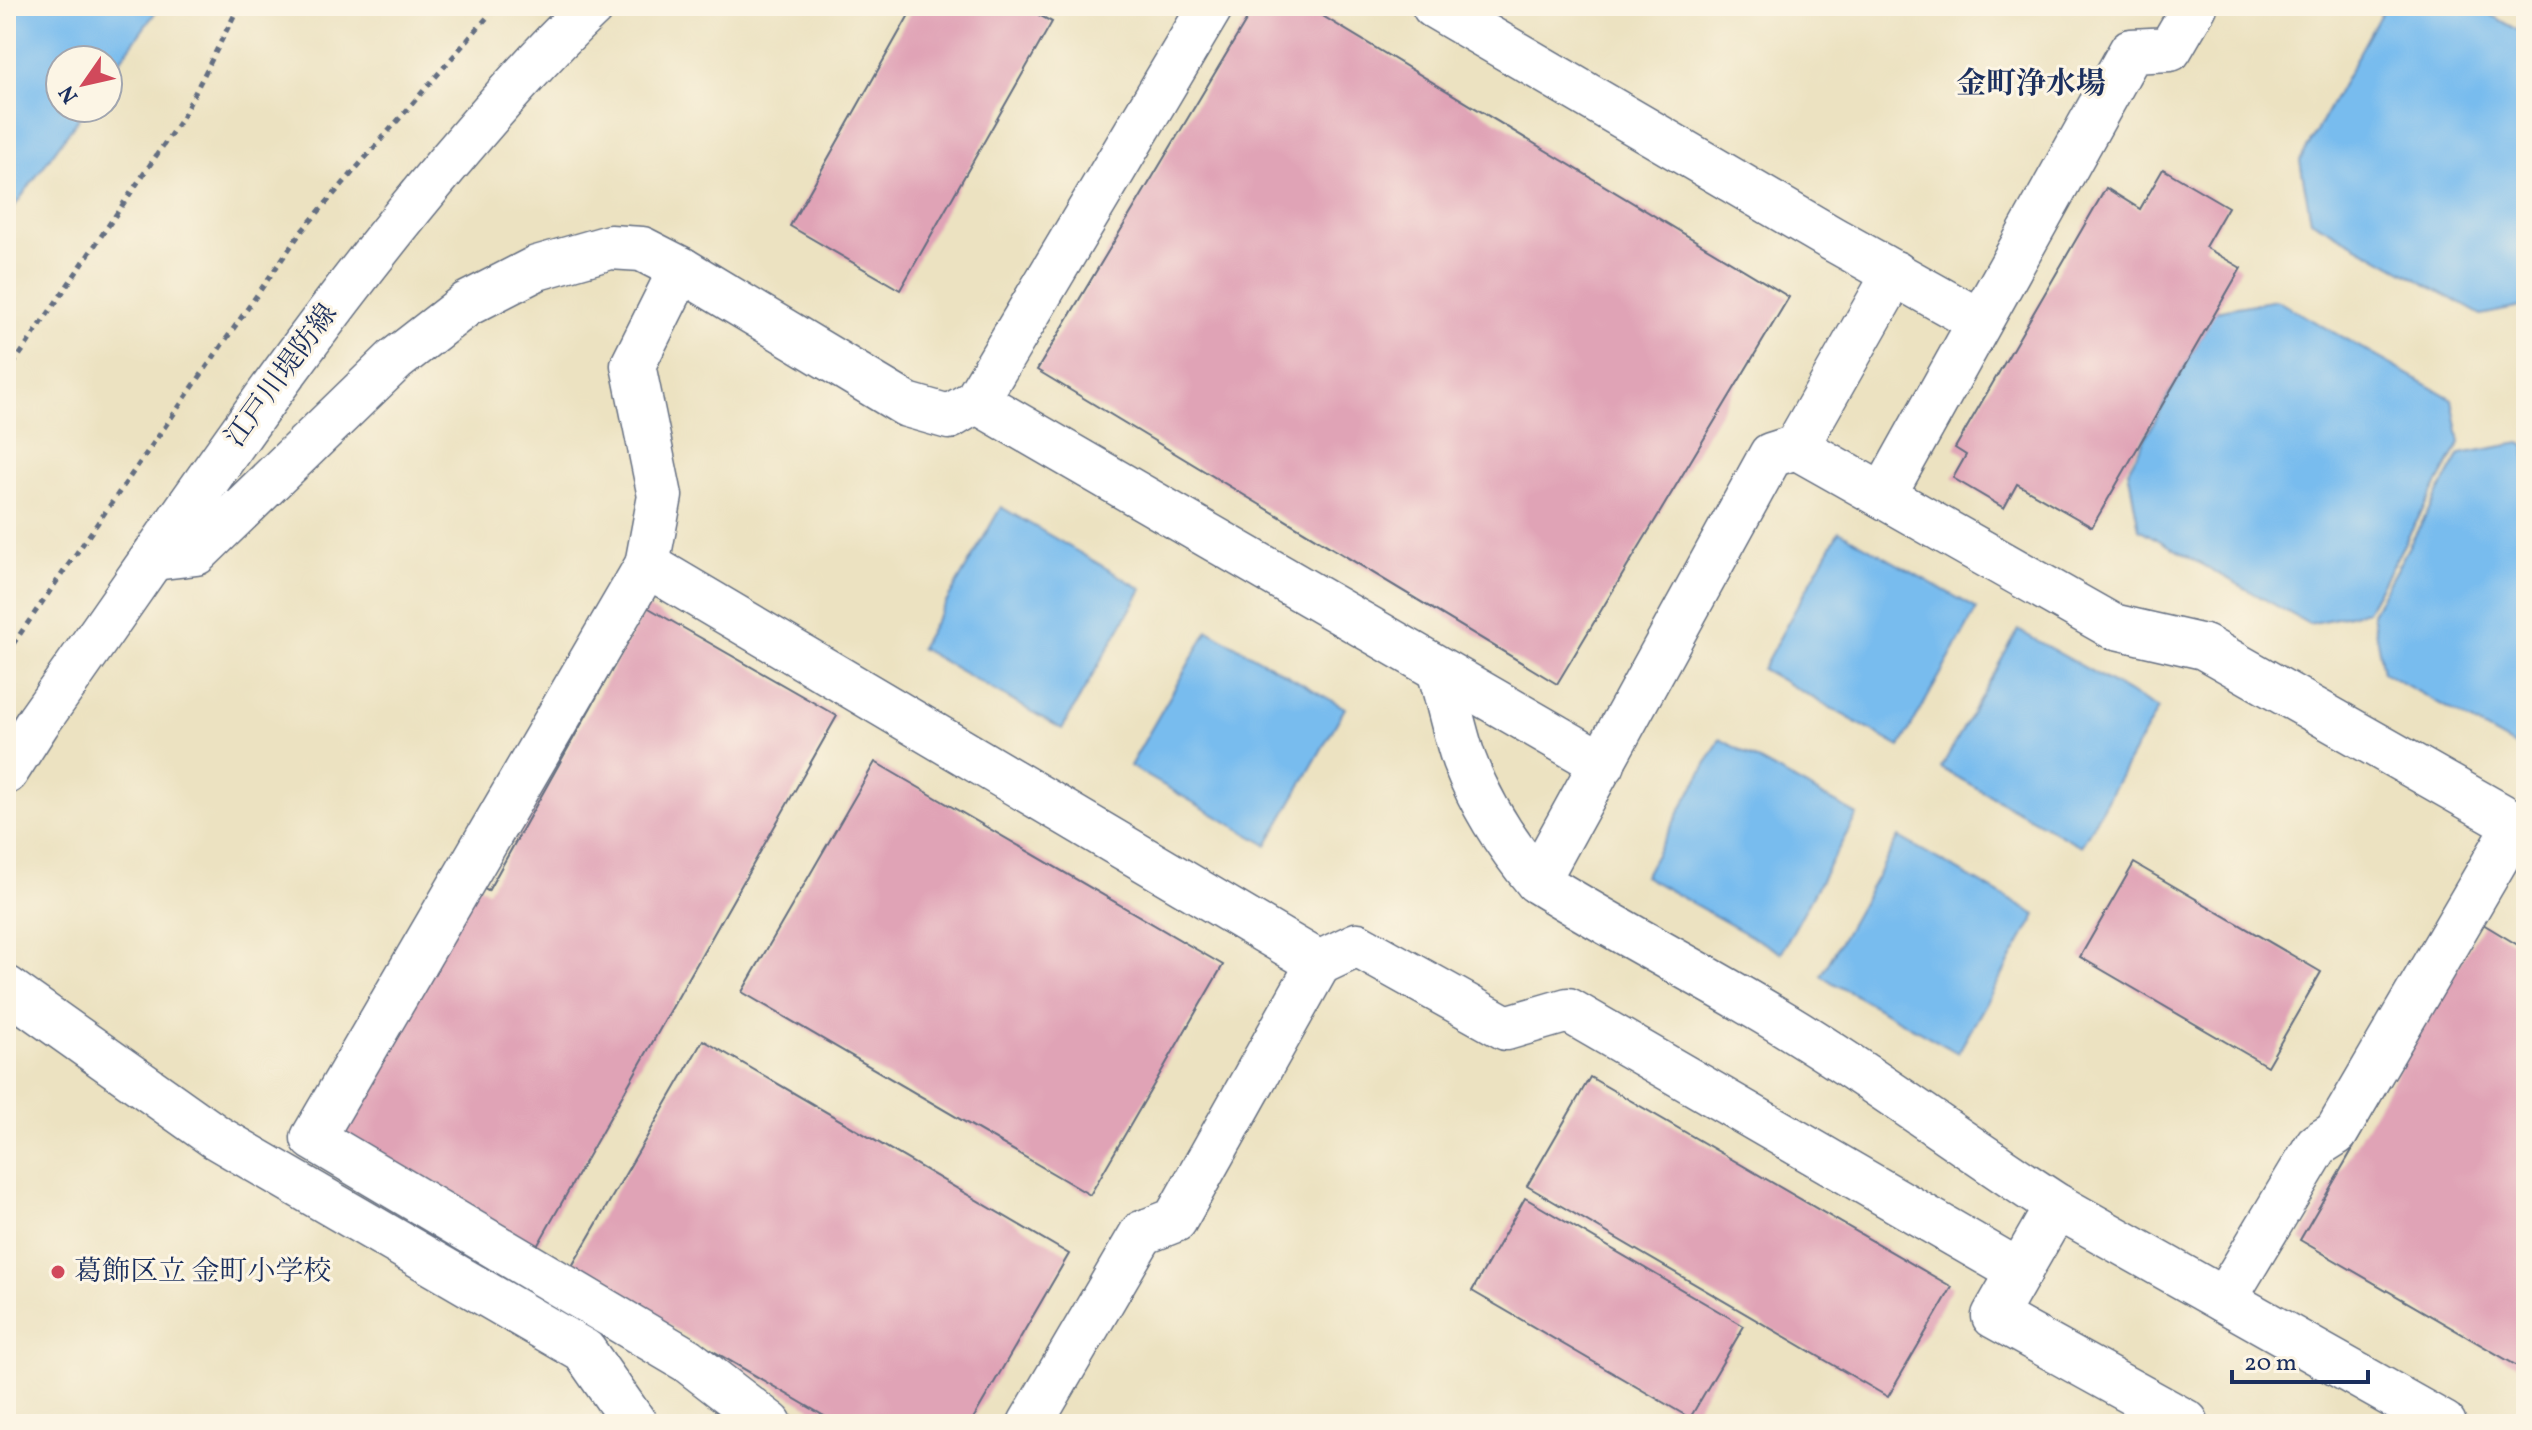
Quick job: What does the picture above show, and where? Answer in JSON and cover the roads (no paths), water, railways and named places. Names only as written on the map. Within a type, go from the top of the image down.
[{"type":"main road","name":"江戸川堤防線","points":[[6,772],[280,376],[356,277],[488,116],[592,6]]},
{"type":"main road","points":[[154,558],[196,553],[395,360],[467,304],[537,268],[610,247],[642,249],[681,269],[907,405],[949,417],[976,401],[1211,6]]},
{"type":"main road","points":[[1434,6],[1979,321]]},
{"type":"main road","points":[[1883,496],[2131,51],[2170,49],[2195,6]]},
{"type":"main road","points":[[681,269],[633,365],[660,496],[647,565],[313,1138],[687,1360],[770,1424]]},
{"type":"main road","points":[[1537,881],[1771,455],[1796,447],[1895,273]]},
{"type":"main road","points":[[976,401],[1603,764]]},
{"type":"main road","points":[[1796,447],[2112,626],[2204,647],[2521,827],[2336,1133],[2317,1145],[2224,1300]]},
{"type":"main road","points":[[647,565],[1319,963]]},
{"type":"main road","points":[[1439,670],[1464,758],[1483,803],[1509,848],[1537,881],[1810,1039],[2057,1206],[2444,1424]]},
{"type":"main road","points":[[1030,1424],[1142,1233],[1175,1220],[1319,963],[1357,945],[1506,1028],[1568,1010],[2020,1272]]},
{"type":"main road","points":[[6,988],[216,1137],[584,1351],[635,1424]]},
{"type":"main road","points":[[2057,1206],[1994,1316],[2186,1422],[2184,1424]]},
{"type":"water","points":[[6,6],[160,6],[124,55],[124,44],[44,44],[44,124],[74,124],[6,218]]},
{"type":"water","points":[[2385,6],[2475,6],[2526,35],[2526,306],[2481,315],[2311,220],[2300,161]]},
{"type":"water","points":[[2276,300],[2452,399],[2460,443],[2367,611],[2309,624],[2139,529],[2128,470],[2215,311]]},
{"type":"water","points":[[2520,443],[2526,446],[2526,752],[2383,672],[2372,613],[2460,454]]},
{"type":"water","points":[[1001,507],[1142,589],[1062,729],[920,648]]},
{"type":"water","points":[[1839,531],[1977,609],[1900,747],[1762,669]]},
{"type":"water","points":[[1208,630],[1345,708],[1267,845],[1130,766]]},
{"type":"water","points":[[2018,630],[2158,709],[2081,846],[1941,768]]},
{"type":"water","points":[[1720,739],[1857,815],[1781,953],[1644,876]]},
{"type":"water","points":[[1899,837],[2036,915],[1958,1053],[1821,976]]},
{"type":"place","name":"葛飾区立 金町小学校","points":[[58,1272]]},
{"type":"district","name":"金町浄水場","points":[[2031,85]]}]
